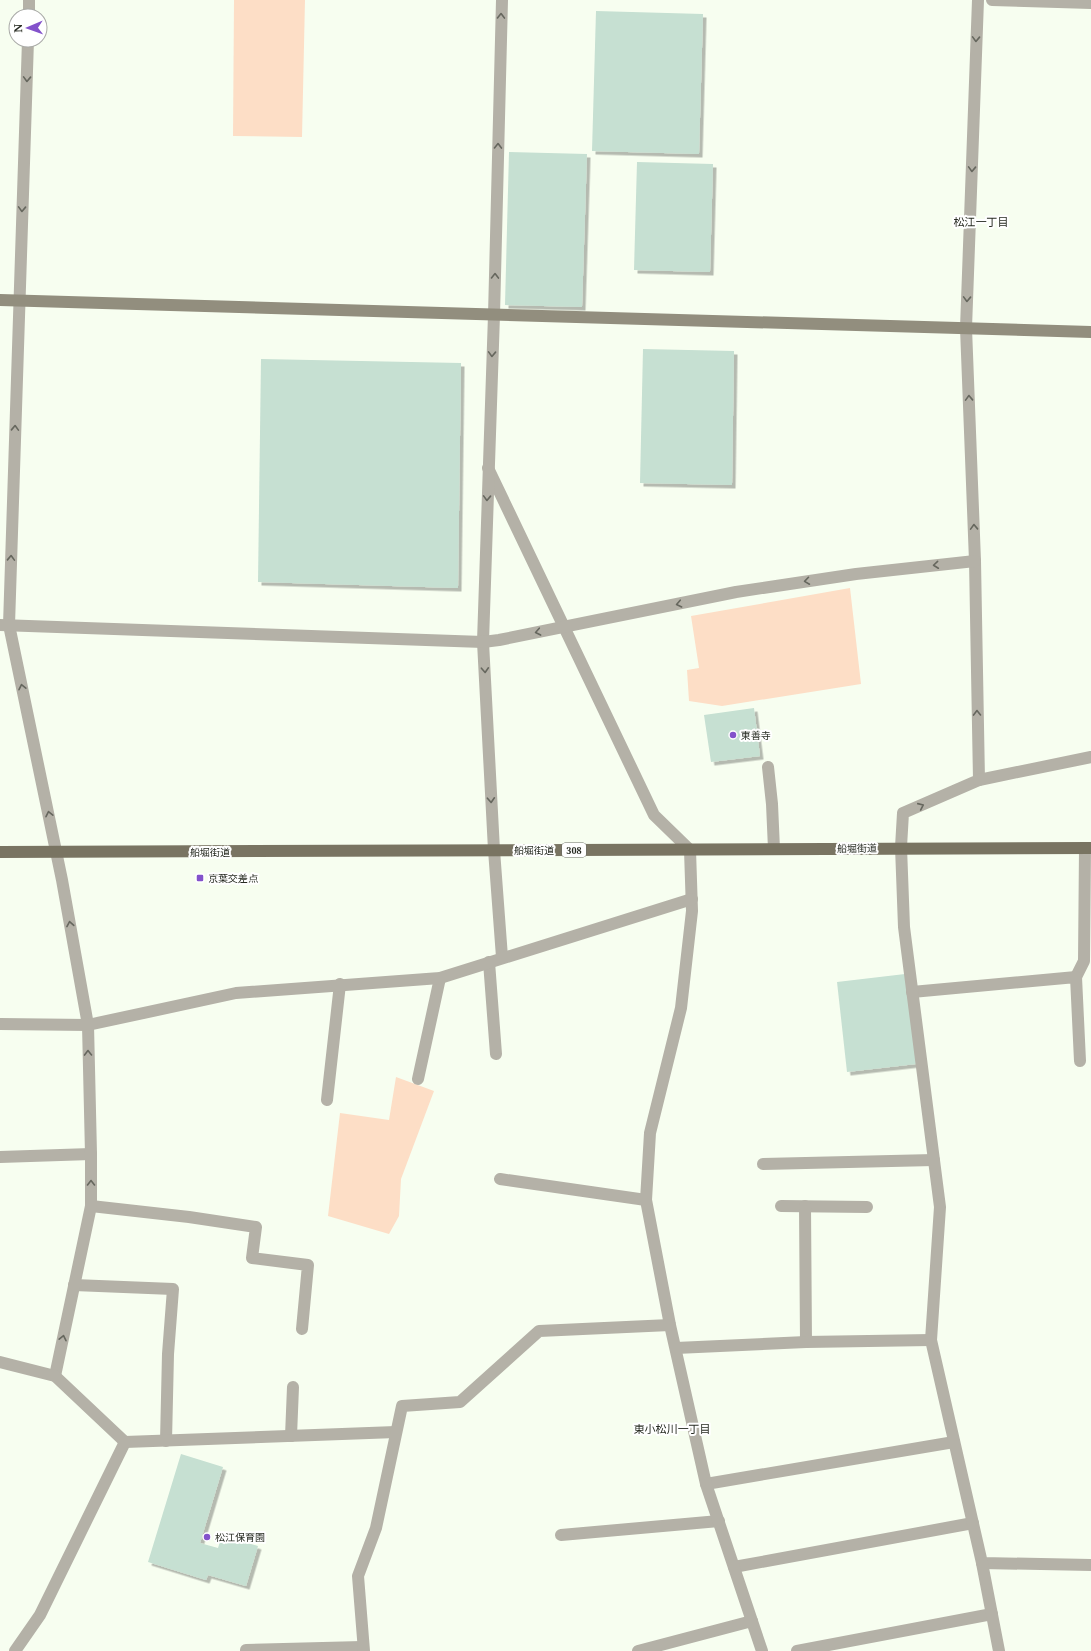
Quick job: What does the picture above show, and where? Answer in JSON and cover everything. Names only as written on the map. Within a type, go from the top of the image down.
[{"type":"main road","name":"船堀街道","points":[[0,852],[690,850],[901,847],[1088,848]]},
{"type":"street","points":[[502,0],[494,315],[483,642],[494,850],[502,957]]},
{"type":"street","points":[[978,0],[966,328],[975,561],[978,780]]},
{"type":"street","points":[[992,0],[1091,3]]},
{"type":"street","points":[[28,48],[19,301],[4,625],[57,852],[88,1025],[91,1206],[55,1376]]},
{"type":"street","points":[[0,300],[1091,332]]},
{"type":"street","points":[[488,468],[654,815],[690,850],[692,899],[681,1008],[650,1133],[646,1200],[670,1325],[706,1484],[762,1651]]},
{"type":"street","points":[[4,625],[483,642],[736,592],[856,574],[975,561]]},
{"type":"street","points":[[999,1651],[982,1563],[931,1340],[940,1207],[904,927],[901,847],[903,814],[978,780],[1091,757]]},
{"type":"street","points":[[768,767],[772,804],[774,849]]},
{"type":"street","points":[[1080,1061],[1076,977],[1084,961],[1088,848]]},
{"type":"street","points":[[0,1024],[88,1025],[236,993],[340,984],[440,978],[502,957],[692,899]]},
{"type":"street","points":[[489,962],[496,1054]]},
{"type":"street","points":[[912,992],[1076,977]]},
{"type":"street","points":[[418,1079],[440,978]]},
{"type":"street","points":[[327,1100],[340,984]]},
{"type":"street","points":[[0,1157],[90,1154]]},
{"type":"street","points":[[763,1164],[934,1160]]},
{"type":"street","points":[[500,1179],[646,1200]]},
{"type":"street","points":[[91,1206],[189,1217],[256,1227],[252,1258],[308,1265],[302,1329]]},
{"type":"street","points":[[781,1206],[867,1207]]},
{"type":"street","points":[[805,1206],[806,1342]]},
{"type":"street","points":[[74,1285],[173,1289],[168,1354],[166,1441]]},
{"type":"street","points":[[246,1650],[363,1649],[358,1576],[376,1528],[402,1406],[460,1402],[540,1331],[670,1325]]},
{"type":"street","points":[[676,1348],[806,1342],[931,1340]]},
{"type":"street","points":[[0,1362],[55,1376],[125,1442],[396,1432]]},
{"type":"street","points":[[291,1436],[293,1387]]},
{"type":"street","points":[[15,1651],[40,1615],[125,1442]]},
{"type":"street","points":[[706,1484],[954,1442]]},
{"type":"street","points":[[561,1535],[719,1521]]},
{"type":"street","points":[[734,1567],[973,1523]]},
{"type":"street","points":[[982,1563],[1091,1565]]},
{"type":"street","points":[[797,1651],[992,1614]]},
{"type":"street","points":[[638,1651],[752,1620]]},
{"type":"shaded area","points":[[234,0],[305,0],[302,137],[233,136]]},
{"type":"shaded area","points":[[850,588],[861,684],[722,706],[689,701],[687,670],[699,668],[691,616]]},
{"type":"shaded area","points":[[396,1077],[434,1091],[401,1179],[399,1216],[389,1234],[328,1216],[340,1113],[389,1120]]},
{"type":"building","points":[[596,11],[703,14],[699,154],[592,151]]},
{"type":"building","points":[[509,152],[587,154],[582,307],[505,305]]},
{"type":"building","points":[[637,162],[713,164],[710,272],[634,270]]},
{"type":"building","points":[[643,349],[734,351],[732,485],[640,483]]},
{"type":"building","points":[[261,359],[461,363],[458,588],[258,582]]},
{"type":"building","points":[[754,708],[760,756],[711,762],[704,715]]},
{"type":"building","points":[[905,974],[916,1064],[847,1072],[837,982]]},
{"type":"building","points":[[181,1454],[223,1467],[200,1543],[218,1548],[222,1535],[258,1546],[246,1586],[208,1575],[206,1580],[148,1562]]},
{"type":"place","name":"東善寺","points":[[733,735]]},
{"type":"place","name":"京葉交差点","points":[[200,878]]},
{"type":"place","name":"松江保育園","points":[[207,1537]]},
{"type":"district","name":"松江一丁目","points":[[981,221]]},
{"type":"district","name":"東小松川一丁目","points":[[672,1428]]}]
